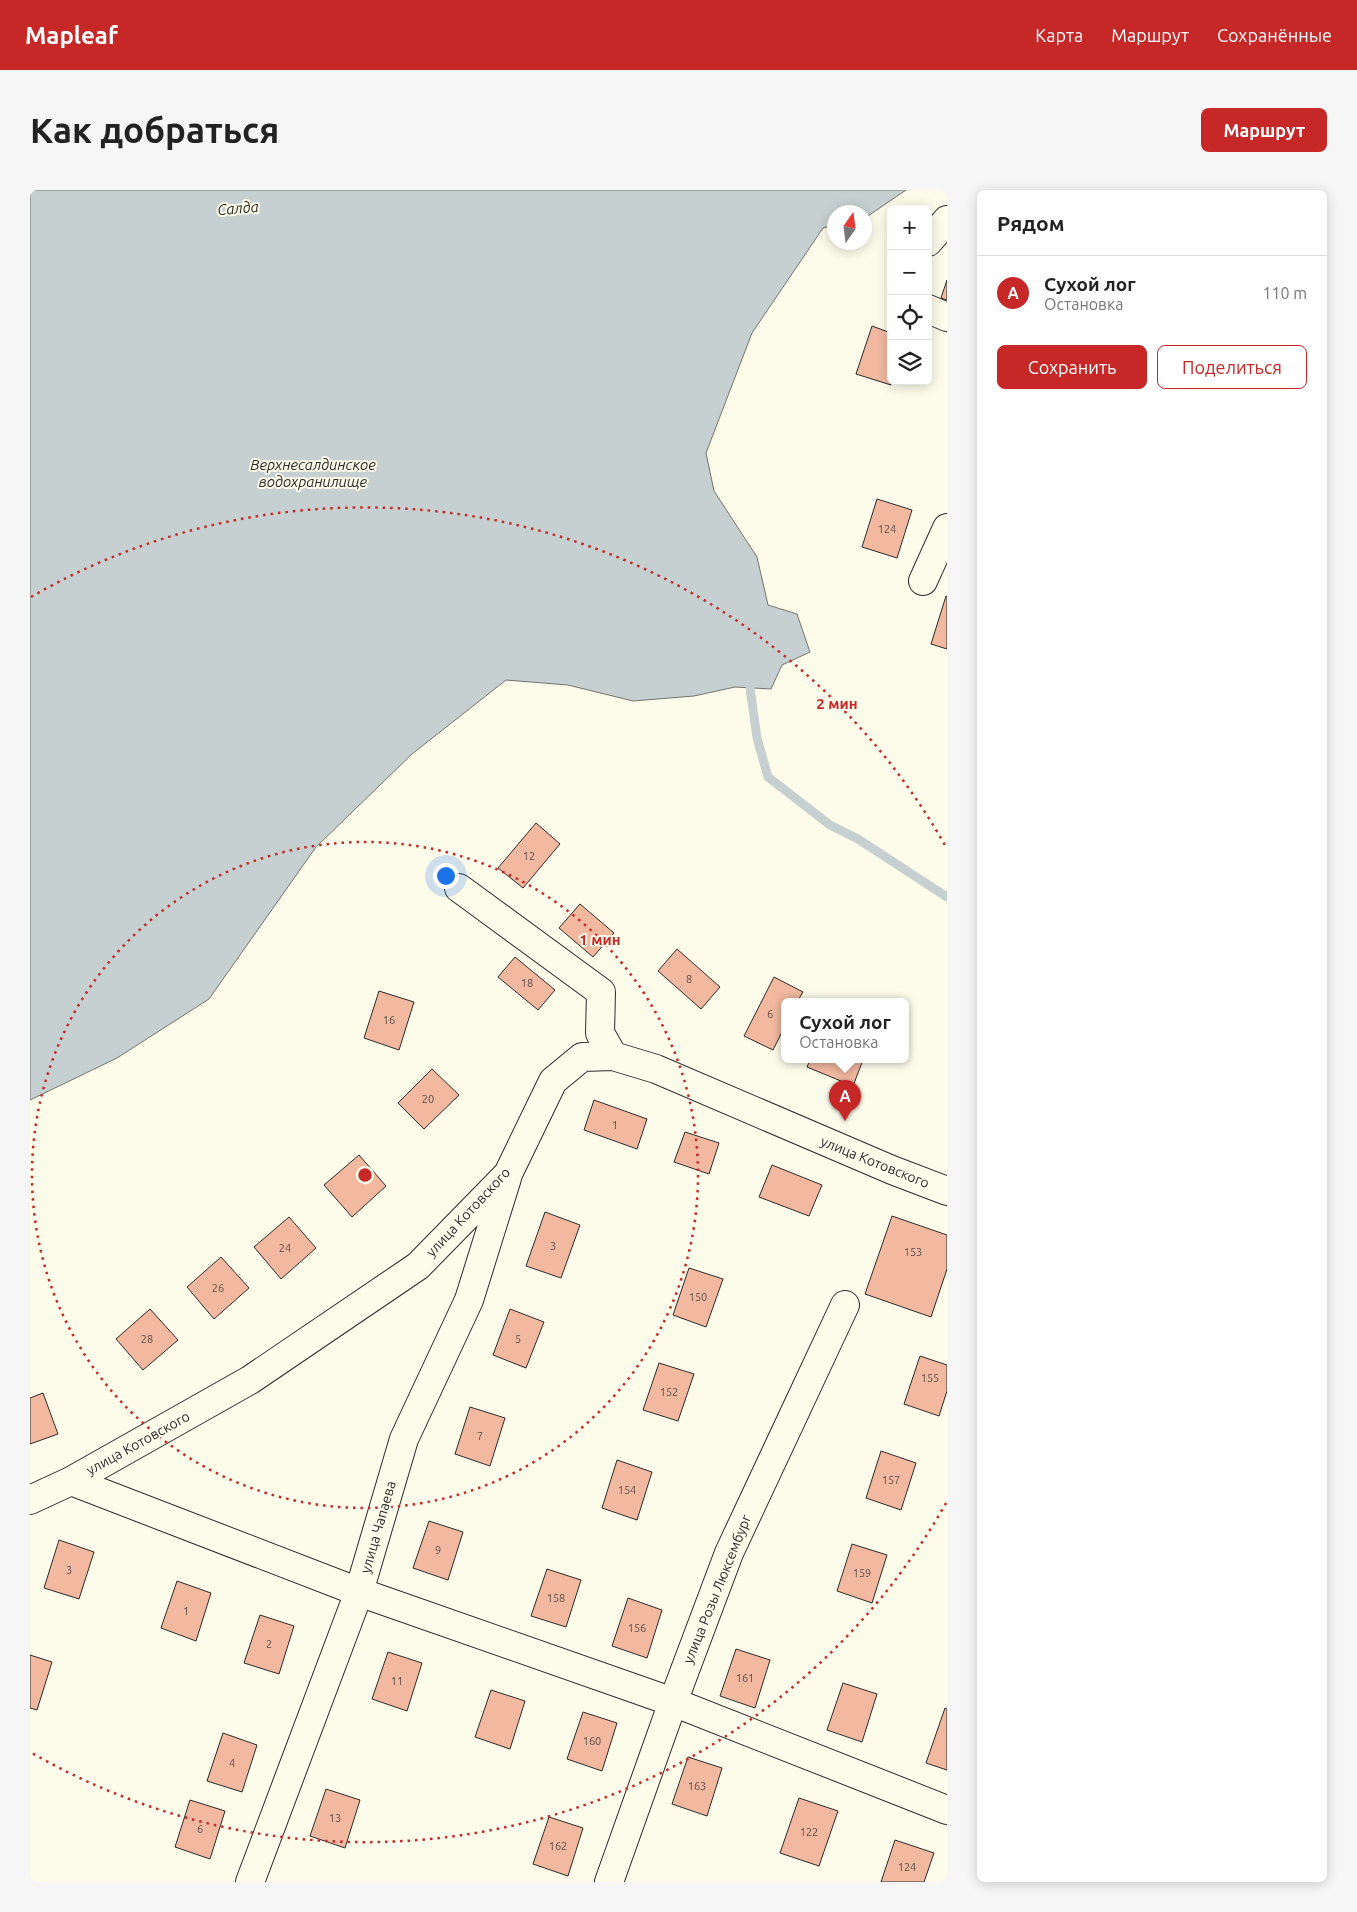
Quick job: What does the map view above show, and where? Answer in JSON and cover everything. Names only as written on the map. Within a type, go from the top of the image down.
[{"type":"street","points":[[932,237],[947,220]]},
{"type":"street","points":[[932,311],[947,317]]},
{"type":"street","points":[[923,582],[947,528]]},
{"type":"street","points":[[460,888],[601,992],[600,1033],[613,1056]]},
{"type":"street","name":"улица Котовского","points":[[30,1500],[71,1481],[250,1380],[418,1266],[508,1174],[553,1081],[582,1057],[613,1056],[656,1070],[892,1170],[947,1191]]},
{"type":"street","name":"улица Чапаева","points":[[250,1882],[359,1592],[404,1439],[469,1300],[508,1174]]},
{"type":"street","name":"улица Розы Люксембург","points":[[609,1882],[673,1702],[729,1553],[845,1305]]},
{"type":"street","points":[[71,1481],[359,1592],[673,1702],[947,1810]]},
{"type":"water","name":"Верхнесалдинское водохранилище","points":[[30,190],[906,190],[872,213],[872,205],[827,205],[827,227],[823,228],[752,333],[706,453],[714,491],[757,557],[768,605],[797,614],[810,652],[782,665],[771,689],[735,687],[694,696],[633,701],[568,685],[506,680],[412,754],[316,847],[209,999],[117,1058],[30,1100]]},
{"type":"building","points":[[947,280],[947,300],[941,298]]},
{"type":"building","points":[[872,326],[887,332],[887,384],[856,374]]},
{"type":"building","points":[[877,499],[912,510],[897,558],[862,547]]},
{"type":"building","points":[[947,597],[947,649],[931,644]]},
{"type":"building","points":[[536,823],[560,844],[523,888],[498,868]]},
{"type":"building","points":[[580,904],[614,933],[593,957],[559,928]]},
{"type":"building","points":[[677,949],[720,987],[701,1009],[658,971]]},
{"type":"building","points":[[515,957],[555,990],[538,1010],[498,977]]},
{"type":"building","points":[[774,977],[803,992],[799,998],[781,998],[781,1034],[773,1050],[744,1036]]},
{"type":"building","points":[[379,991],[414,1002],[399,1050],[364,1038]]},
{"type":"building","points":[[809,1063],[862,1063],[853,1086],[807,1067]]},
{"type":"building","points":[[432,1069],[459,1095],[424,1129],[398,1103]]},
{"type":"building","points":[[594,1100],[647,1119],[637,1149],[584,1130]]},
{"type":"building","points":[[685,1132],[719,1143],[709,1174],[674,1162]]},
{"type":"building","points":[[359,1155],[386,1186],[352,1217],[324,1185]]},
{"type":"building","points":[[772,1165],[822,1185],[809,1216],[759,1197]]},
{"type":"building","points":[[545,1212],[580,1225],[561,1278],[526,1266]]},
{"type":"building","points":[[892,1216],[947,1235],[947,1269],[931,1317],[865,1294]]},
{"type":"building","points":[[289,1217],[316,1248],[281,1279],[254,1247]]},
{"type":"building","points":[[221,1257],[249,1288],[214,1319],[187,1287]]},
{"type":"building","points":[[689,1268],[723,1279],[706,1327],[673,1315]]},
{"type":"building","points":[[150,1309],[178,1340],[143,1370],[116,1339]]},
{"type":"building","points":[[510,1309],[544,1322],[526,1368],[493,1355]]},
{"type":"building","points":[[920,1356],[947,1365],[947,1391],[939,1416],[904,1404]]},
{"type":"building","points":[[659,1363],[694,1374],[678,1421],[643,1410]]},
{"type":"building","points":[[43,1393],[58,1434],[30,1444],[30,1398]]},
{"type":"building","points":[[470,1407],[505,1418],[490,1466],[455,1454]]},
{"type":"building","points":[[881,1451],[916,1463],[901,1510],[866,1498]]},
{"type":"building","points":[[617,1460],[652,1472],[637,1520],[602,1508]]},
{"type":"building","points":[[429,1521],[463,1532],[448,1580],[413,1568]]},
{"type":"building","points":[[59,1540],[94,1552],[79,1599],[44,1588]]},
{"type":"building","points":[[852,1544],[887,1555],[872,1603],[837,1591]]},
{"type":"building","points":[[547,1569],[581,1580],[566,1627],[531,1616]]},
{"type":"building","points":[[177,1581],[211,1593],[196,1641],[161,1628]]},
{"type":"building","points":[[628,1598],[662,1610],[647,1658],[612,1646]]},
{"type":"building","points":[[260,1615],[294,1626],[279,1674],[244,1663]]},
{"type":"building","points":[[736,1649],[770,1660],[755,1708],[720,1696]]},
{"type":"building","points":[[388,1652],[422,1663],[407,1711],[372,1699]]},
{"type":"building","points":[[30,1655],[52,1662],[37,1710],[30,1708]]},
{"type":"building","points":[[843,1683],[877,1694],[862,1742],[827,1730]]},
{"type":"building","points":[[491,1690],[525,1701],[510,1749],[475,1737]]},
{"type":"building","points":[[945,1708],[947,1709],[947,1770],[926,1763]]},
{"type":"building","points":[[583,1712],[617,1723],[602,1771],[567,1759]]},
{"type":"building","points":[[223,1733],[257,1745],[242,1792],[207,1781]]},
{"type":"building","points":[[688,1757],[722,1768],[707,1816],[672,1804]]},
{"type":"building","points":[[326,1789],[360,1800],[345,1848],[310,1836]]},
{"type":"building","points":[[799,1798],[838,1811],[819,1866],[780,1853]]},
{"type":"building","points":[[190,1800],[225,1811],[210,1859],[175,1847]]},
{"type":"building","points":[[549,1817],[583,1828],[568,1876],[533,1864]]},
{"type":"building","points":[[895,1840],[934,1853],[924,1882],[881,1882]]},
{"type":"waterway","points":[[750,688],[757,738],[768,777],[830,825],[858,839],[947,897]]},
{"type":"place","name":"Сухой лог","points":[[845,1121]]},
{"type":"water label","name":"Салда","points":[[238,208]]}]
